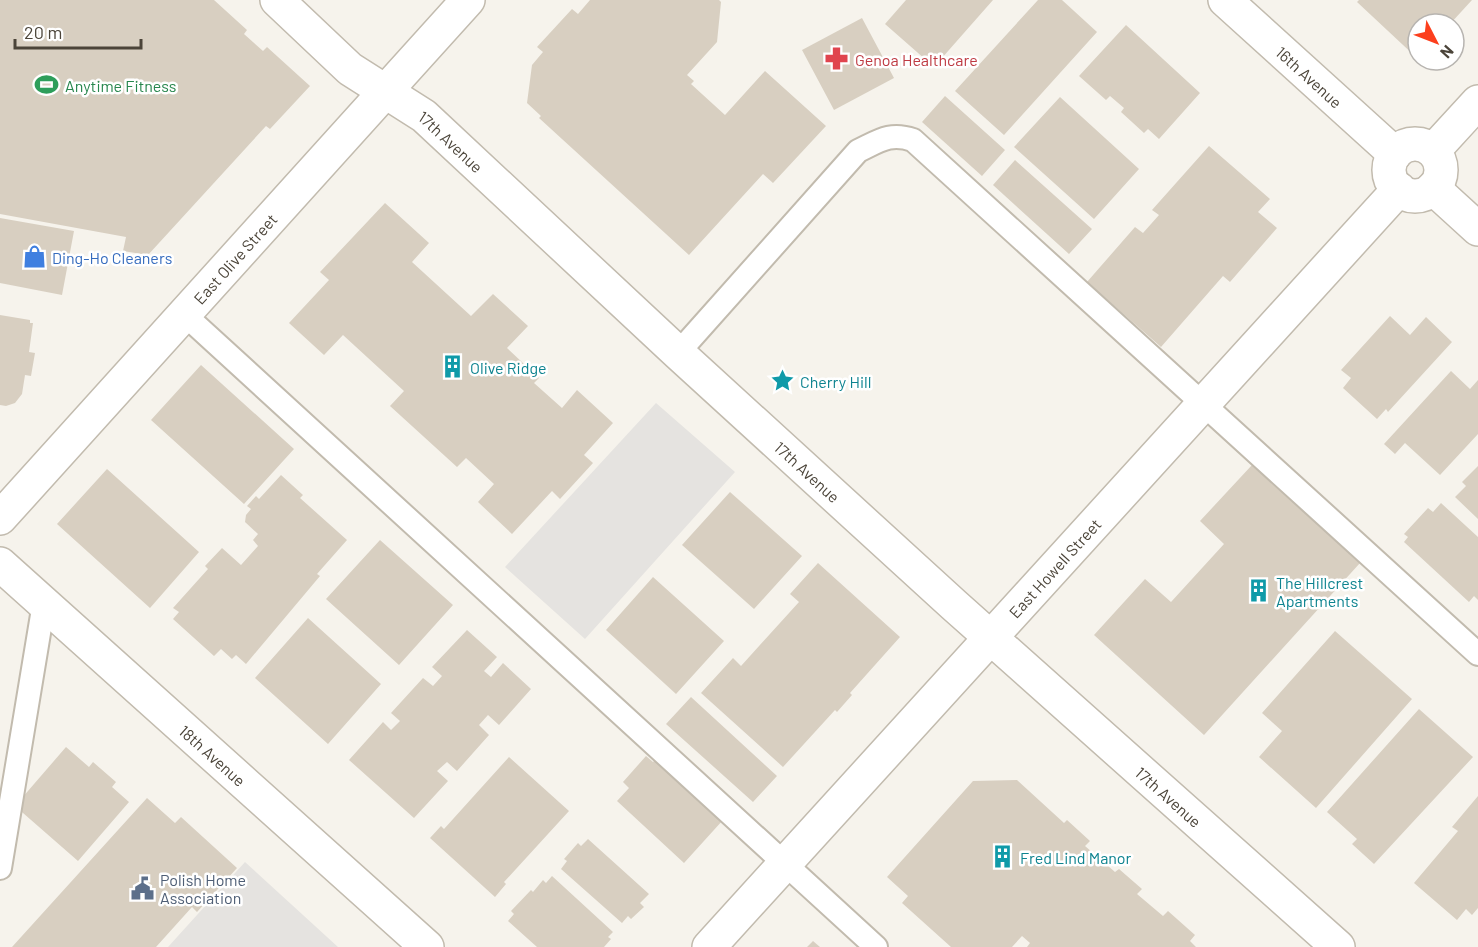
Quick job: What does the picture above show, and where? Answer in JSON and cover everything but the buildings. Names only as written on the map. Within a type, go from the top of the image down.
[{"type":"street","name":"17th Avenue","points":[[277,0],[350,69],[424,116],[678,353],[1338,947]]},
{"type":"street","name":"East Olive Street","points":[[0,518],[186,315],[384,91],[468,0]]},
{"type":"street","name":"16th Avenue","points":[[1225,0],[1395,154]]},
{"type":"street","points":[[1433,151],[1478,102]]},
{"type":"street","points":[[1416,144],[1433,151],[1440,162],[1441,170],[1439,179],[1433,188],[1419,195],[1410,195],[1398,189],[1391,178],[1390,169],[1395,154],[1408,145],[1416,144]]},
{"type":"street","points":[[1433,188],[1478,229]]},
{"type":"street","name":"East Howell Street","points":[[709,947],[1398,189]]},
{"type":"street","name":"18th Avenue","points":[[0,564],[427,947]]},
{"type":"lane","points":[[678,353],[858,151],[884,138],[898,135],[913,140],[1202,406],[1478,654]]},
{"type":"lane","points":[[186,315],[876,947]]},
{"type":"lane","points":[[0,868],[44,603]]},
{"type":"shaded area","points":[[656,403],[735,472],[585,639],[505,567]]},
{"type":"shaded area","points":[[245,862],[338,947],[168,947]]},
{"type":"place","name":"Genoa Healthcare","points":[[837,59]]},
{"type":"place","name":"Anytime Fitness","points":[[47,85]]},
{"type":"place","name":"Ding-Ho Cleaners","points":[[34,257]]},
{"type":"place","name":"Olive Ridge","points":[[452,367]]},
{"type":"place","name":"Cherry Hill","points":[[782,381]]},
{"type":"place","name":"The Hillcrest Apartments","points":[[1258,591]]},
{"type":"place","name":"Fred Lind Manor","points":[[1002,857]]},
{"type":"place","name":"Polish Home Association","points":[[142,888]]}]
